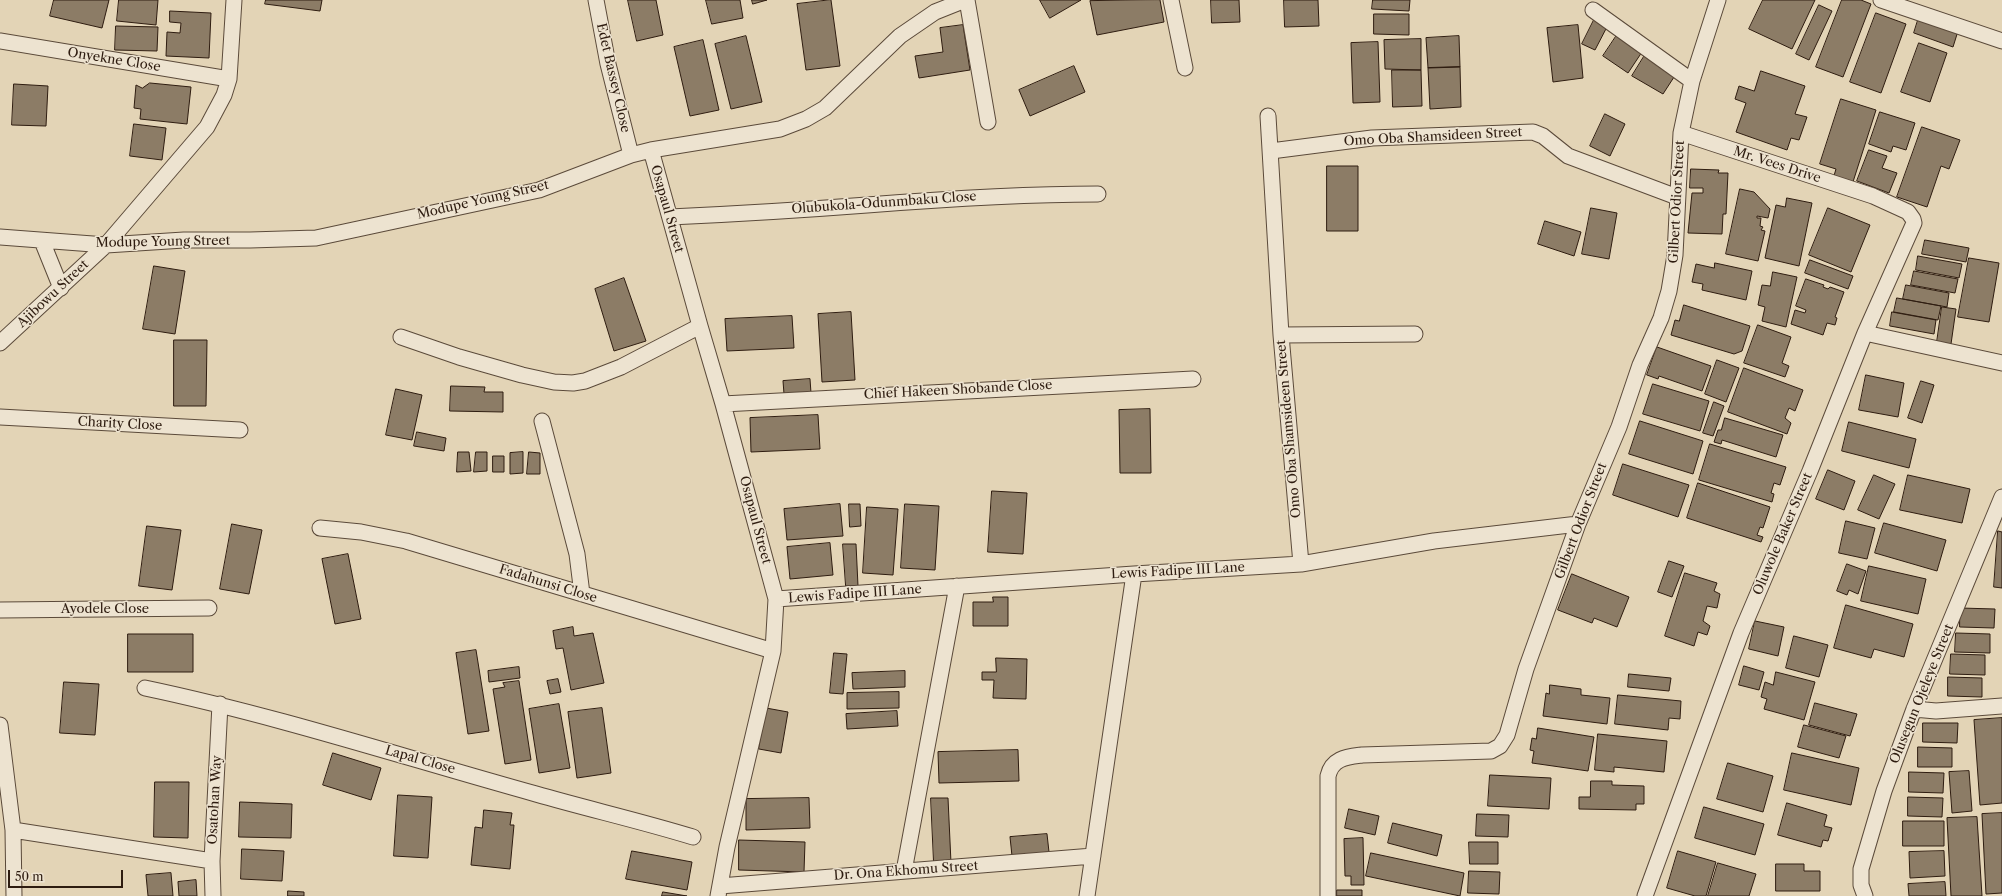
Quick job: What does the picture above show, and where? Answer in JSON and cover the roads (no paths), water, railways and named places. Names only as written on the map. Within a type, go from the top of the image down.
[{"type":"street","name":"Ajibowu Street","points":[[0,343],[106,245],[207,127],[224,95],[229,79],[233,0]]},
{"type":"street","name":"Edet Bassey Close","points":[[596,0],[608,64],[631,156]]},
{"type":"street","name":"Modupe Young Street","points":[[0,237],[106,245],[184,240],[316,238],[538,190],[651,150],[780,129],[806,119],[825,108],[933,6],[966,0]]},
{"type":"street","points":[[966,0],[988,122]]},
{"type":"street","points":[[1172,0],[1185,68]]},
{"type":"street","name":"Gilbert Odior Street","points":[[1328,896],[1329,770],[1338,761],[1362,755],[1491,751],[1500,746],[1507,735],[1526,669],[1578,524],[1620,427],[1640,365],[1663,311],[1669,291],[1675,255],[1681,133],[1692,81],[1718,0]]},
{"type":"street","points":[[1881,0],[2002,41]]},
{"type":"street","points":[[1593,10],[1692,81]]},
{"type":"street","name":"Onyekne Close","points":[[0,41],[229,79]]},
{"type":"street","name":"Omo Oba Shamsideen Street","points":[[1268,116],[1281,335],[1301,564]]},
{"type":"street","name":"Omo Oba Shamsideen Street","points":[[1270,151],[1372,138],[1533,132],[1543,136],[1568,156],[1677,197]]},
{"type":"street","name":"Mr. Vees Drive","points":[[1681,133],[1873,196]]},
{"type":"street","name":"Osapaul Street","points":[[651,150],[700,326],[724,404],[776,599],[773,651],[727,847],[719,891]]},
{"type":"street","name":"Olubukola-Odunmbaku Close","points":[[670,217],[968,197],[1027,194],[1098,194]]},
{"type":"street","name":"Oluwole Baker Street","points":[[1645,896],[1741,633],[1810,471],[1864,333],[1914,223],[1908,212],[1873,196]]},
{"type":"street","points":[[42,241],[61,288]]},
{"type":"street","points":[[401,337],[460,357],[522,375],[554,382],[573,383],[585,381],[621,367],[700,326]]},
{"type":"street","points":[[1864,333],[2002,363]]},
{"type":"street","points":[[1281,335],[1415,334]]},
{"type":"street","name":"Chief Hakeen Shobande Close","points":[[724,404],[1193,379]]},
{"type":"street","name":"Charity Close","points":[[0,417],[240,430]]},
{"type":"street","points":[[542,421],[577,554],[582,594]]},
{"type":"street","name":"Olusegun Ojeleye Street","points":[[1865,896],[1861,885],[1861,869],[1884,791],[1914,709],[2002,497]]},
{"type":"street","name":"Lewis Fadipe III Lane","points":[[776,599],[1301,564],[1434,541],[1578,524]]},
{"type":"street","name":"Fadahunsi Close","points":[[320,528],[361,532],[406,542],[773,651]]},
{"type":"street","points":[[1087,896],[1134,574]]},
{"type":"street","points":[[904,871],[957,586]]},
{"type":"street","name":"Ayodele Close","points":[[0,610],[209,608]]},
{"type":"street","name":"Lapal Close","points":[[146,688],[220,704],[694,837]]},
{"type":"street","name":"Osatohan Way","points":[[213,896],[212,861],[220,704]]},
{"type":"street","points":[[1914,709],[1936,711],[2002,706]]},
{"type":"street","points":[[0,725],[13,830],[14,896]]},
{"type":"street","points":[[13,830],[212,861]]},
{"type":"street","name":"Dr. Ona Ekhomu Street","points":[[719,891],[904,871],[1093,856]]}]
